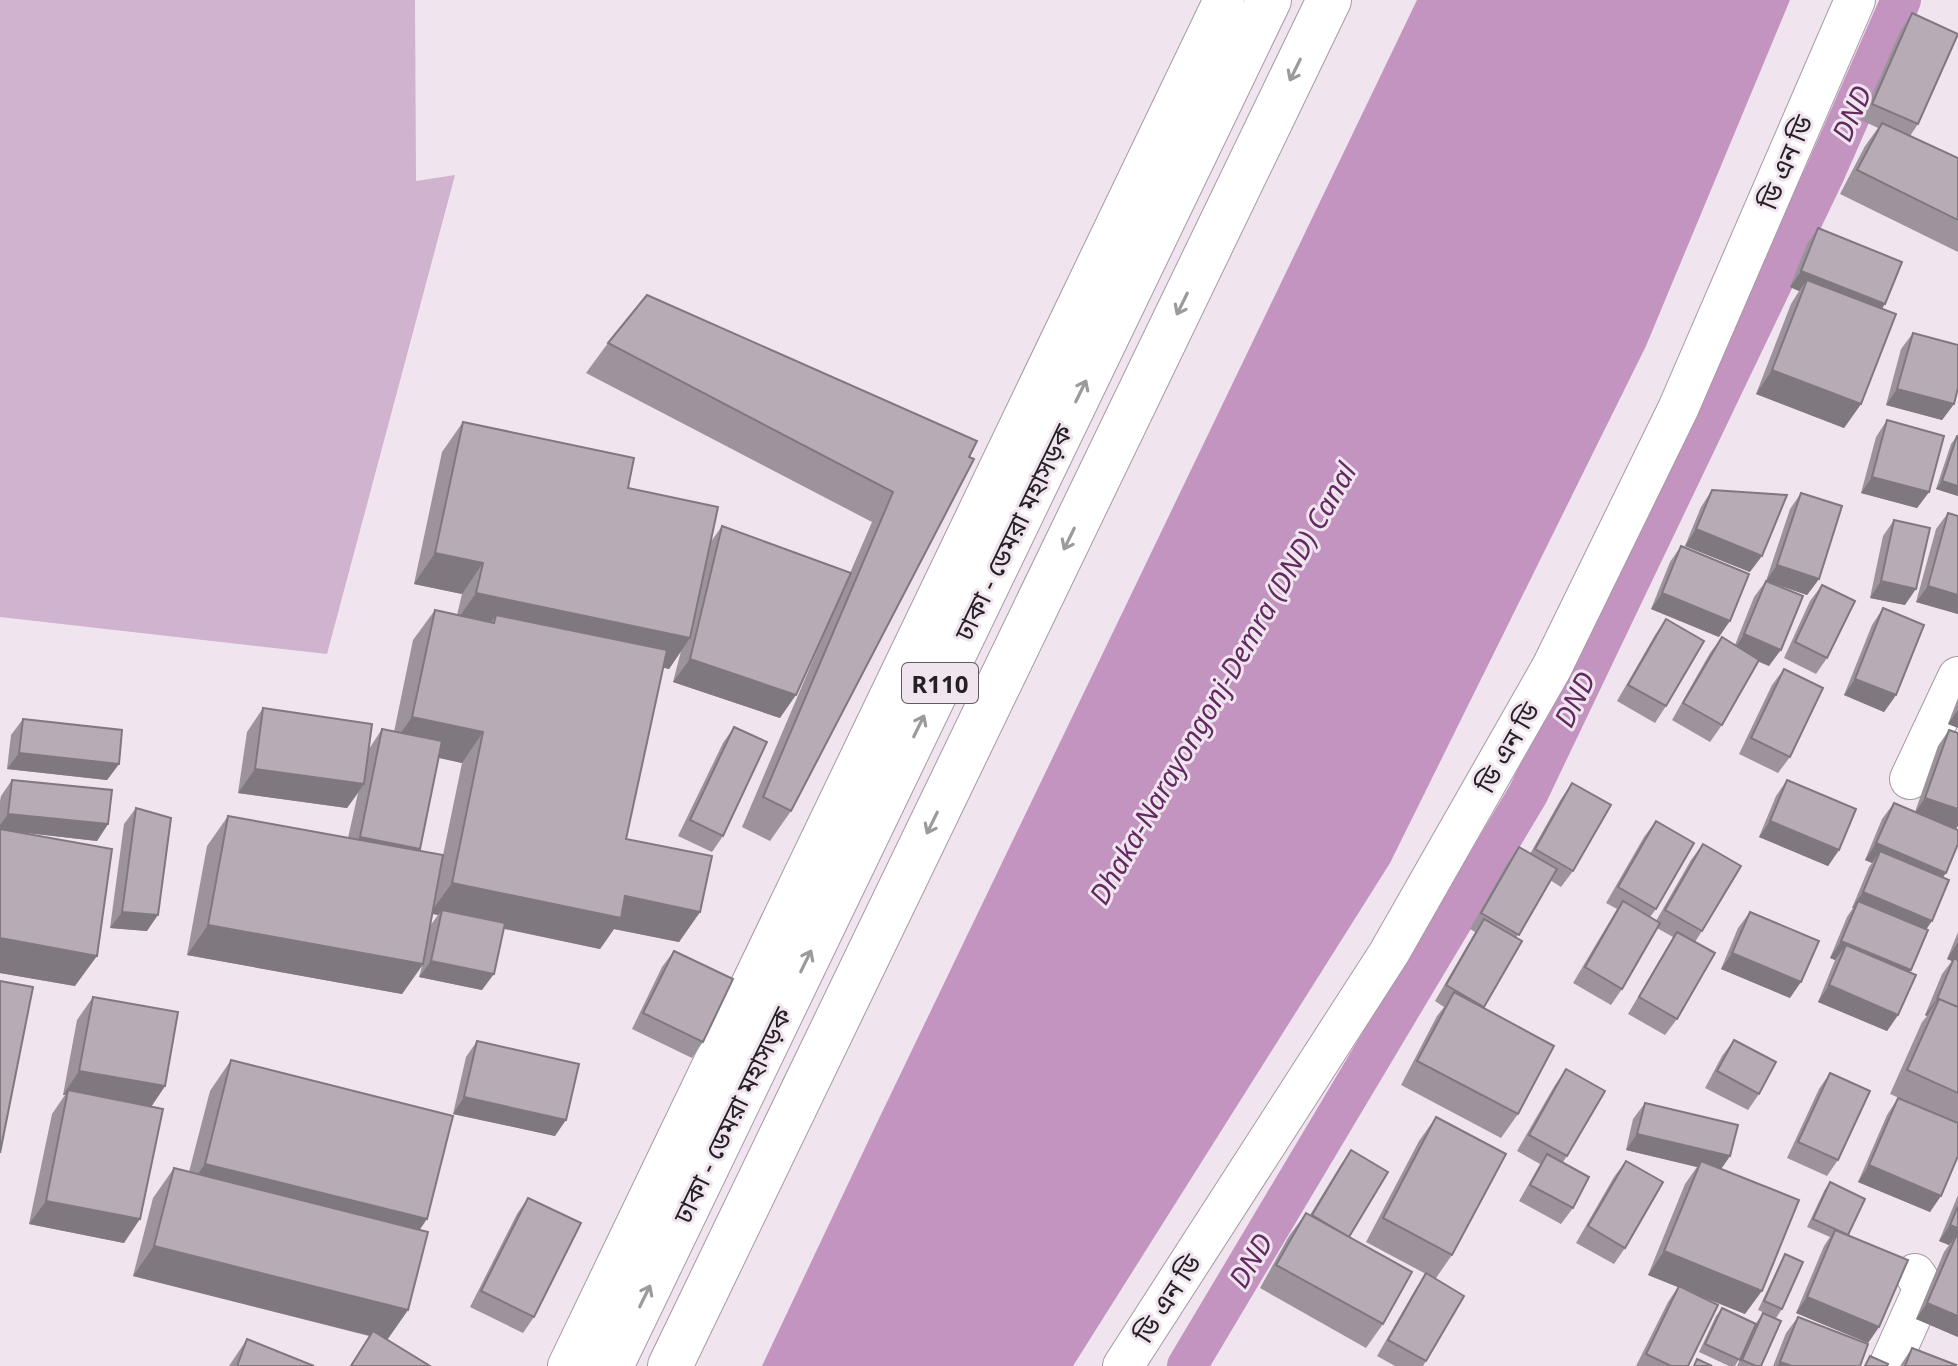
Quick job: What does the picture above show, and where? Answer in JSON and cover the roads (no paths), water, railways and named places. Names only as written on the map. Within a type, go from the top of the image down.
[{"type":"main road","name":"ঢাকা - ডেমরা মহাসড়ক","points":[[611,1366],[1269,0]]},
{"type":"main road","name":"ঢাকা - ডেমরা মহাসড়ক","points":[[670,1366],[1329,0]]},
{"type":"street","points":[[568,1366],[1224,0]]},
{"type":"street","name":"ডি এন ডি","points":[[1123,1366],[1389,953],[1552,667],[1678,409],[1855,0]]},
{"type":"street","points":[[1910,779],[1958,677]]},
{"type":"street","points":[[1889,1366],[1932,1289]]},
{"type":"water","name":"Dhaka-Narayongonj-Demra (DND) Canal","points":[[1417,0],[1790,0],[1646,346],[1390,863],[1073,1366],[762,1366],[874,1129]]},
{"type":"waterway","name":"DND","points":[[1187,1366],[1528,794],[1825,173],[1901,0]]}]
